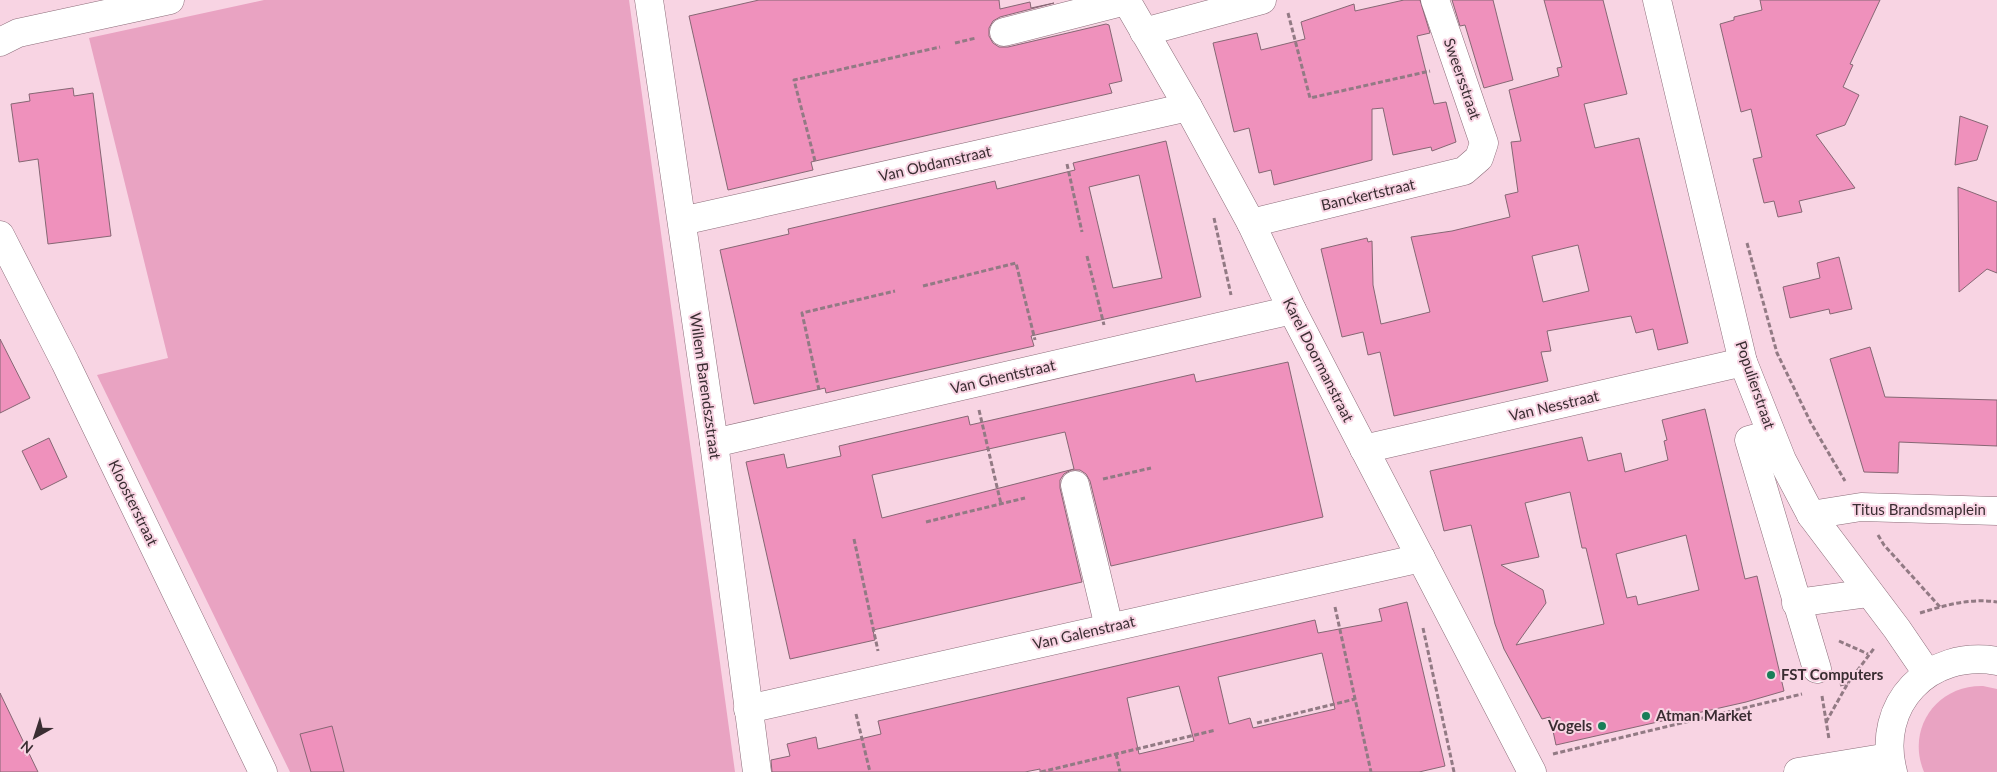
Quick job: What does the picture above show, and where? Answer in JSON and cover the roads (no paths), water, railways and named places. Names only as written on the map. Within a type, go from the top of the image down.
[{"type":"street","points":[[0,42],[18,33],[170,0]]},
{"type":"street","name":"Willem Barendszstraat","points":[[649,0],[714,443],[757,772]]},
{"type":"street","points":[[1004,32],[1126,0]]},
{"type":"street","name":"Karel Doormanstraat","points":[[1126,0],[1252,223],[1292,310],[1529,766]]},
{"type":"street","name":"Sweersstraat","points":[[1436,0],[1484,143],[1479,158]]},
{"type":"street","name":"Populierstraat","points":[[1657,0],[1743,362],[1782,460],[1811,515],[1897,629],[1927,673]]},
{"type":"street","points":[[1144,32],[1274,4]]},
{"type":"street","name":"Van Obdamstraat","points":[[682,221],[1188,107]]},
{"type":"street","name":"Banckertstraat","points":[[1252,223],[1464,172],[1479,158]]},
{"type":"street","name":"Kloosterstraat","points":[[0,235],[69,371],[263,772]]},
{"type":"street","name":"Van Ghentstraat","points":[[714,443],[1292,310]]},
{"type":"street","name":"Van Nesstraat","points":[[1364,449],[1743,362]]},
{"type":"street","points":[[1772,434],[1749,440],[1796,603],[1809,639],[1816,683]]},
{"type":"street","points":[[1075,485],[1109,627]]},
{"type":"street","name":"Titus Brandsmaplein","points":[[1811,515],[1861,507],[1997,511]]},
{"type":"street","name":"Van Galenstraat","points":[[748,709],[1421,558]]},
{"type":"street","points":[[1796,603],[1869,594]]},
{"type":"street","points":[[1798,772],[1891,764],[1889,733],[1896,710],[1909,690],[1927,673],[1952,661],[1979,658],[1997,661]]},
{"type":"place","name":"FST Computers","points":[[1771,675]]},
{"type":"place","name":"Atman Market","points":[[1646,716]]},
{"type":"place","name":"Vogels","points":[[1602,726]]}]
